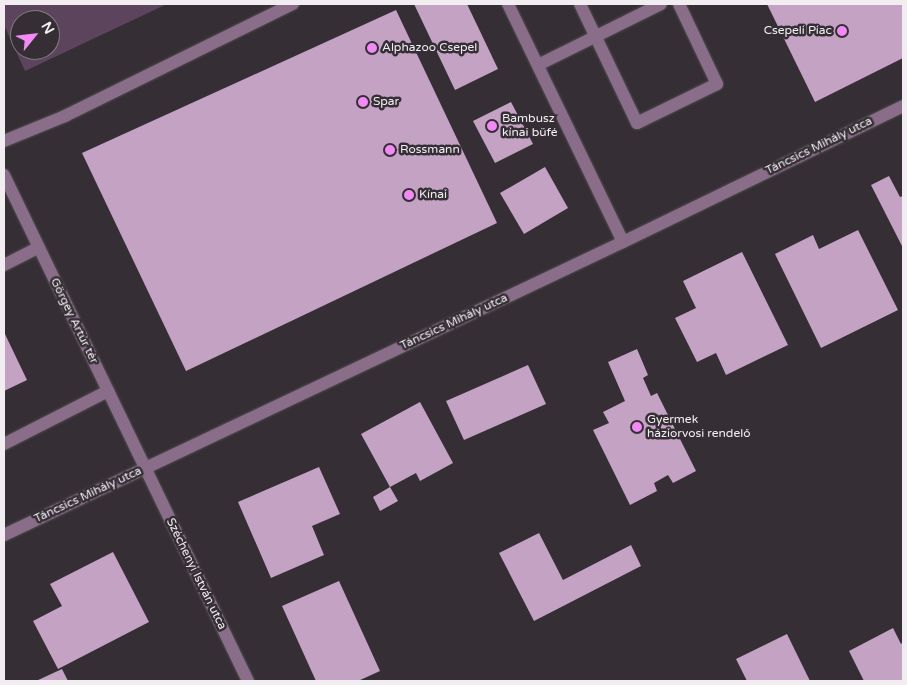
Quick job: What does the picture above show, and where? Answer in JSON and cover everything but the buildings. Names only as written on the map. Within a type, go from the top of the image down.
[{"type":"street","points":[[4,141],[65,116],[293,4]]},
{"type":"street","points":[[508,4],[623,242]]},
{"type":"street","points":[[580,4],[637,123],[717,84],[680,4]]},
{"type":"street","points":[[538,64],[661,4]]},
{"type":"street","name":"Táncsics Mihály utca","points":[[4,535],[623,242],[903,106]]},
{"type":"street","name":"Görgey Artúr tér","points":[[4,175],[145,467]]},
{"type":"street","points":[[4,265],[39,248]]},
{"type":"street","points":[[4,444],[108,391]]},
{"type":"street","name":"Széchenyi István utca","points":[[145,467],[248,681]]},
{"type":"shaded area","points":[[4,4],[167,4],[60,54],[60,10],[10,10],[10,38],[4,25]]},
{"type":"shaded area","points":[[20,60],[48,60],[25,71]]},
{"type":"place","name":"Csepeli Piac","points":[[842,31]]},
{"type":"place","name":"Alphazoo Csepel","points":[[372,48]]},
{"type":"place","name":"Spar","points":[[363,102]]},
{"type":"place","name":"Bambusz kínai büfé","points":[[492,126]]},
{"type":"place","name":"Rossmann","points":[[390,150]]},
{"type":"place","name":"Kínai","points":[[409,195]]},
{"type":"place","name":"Gyermek háziorvosi rendelő","points":[[637,427]]}]
